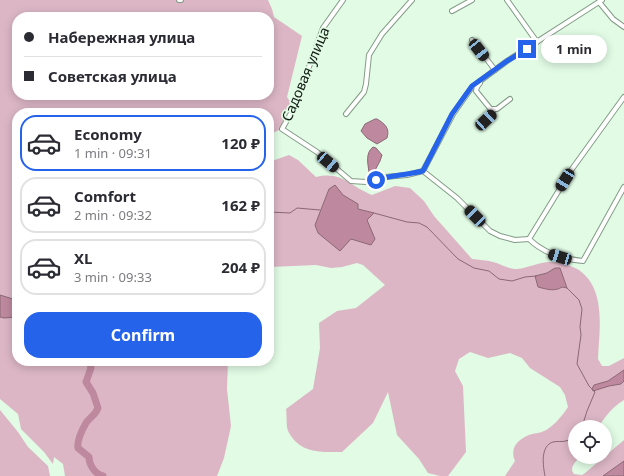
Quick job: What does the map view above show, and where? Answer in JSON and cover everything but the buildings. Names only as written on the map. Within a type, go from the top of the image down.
[{"type":"street","name":"Садовая улица","points":[[343,0],[323,28],[295,106],[282,129],[317,152],[351,181],[366,182],[385,177],[407,175],[423,171]]},
{"type":"street","points":[[346,114],[364,92],[368,54],[382,34],[412,0]]},
{"type":"street","points":[[452,10],[472,0]]},
{"type":"street","points":[[507,0],[537,42]]},
{"type":"street","points":[[624,26],[613,19],[601,1],[472,86],[452,114],[423,171],[457,198],[490,231],[500,236],[515,240],[529,239],[551,254],[570,260],[583,261],[624,187]]},
{"type":"street","points":[[472,40],[495,70]]},
{"type":"street","points":[[480,81],[476,91],[492,109],[492,114],[481,126]]},
{"type":"street","points":[[529,239],[572,169],[624,97]]},
{"type":"street","points":[[492,109],[497,109],[510,99]]},
{"type":"shaded area","points":[[0,0],[268,0],[273,12],[12,12],[12,100],[274,100],[274,17],[302,36],[287,97],[291,103],[279,130],[274,132],[274,108],[12,108],[12,366],[228,366],[227,389],[231,426],[224,458],[217,476],[65,476],[63,464],[54,457],[53,464],[44,452],[21,429],[18,414],[0,399]]},
{"type":"shaded area","points":[[375,119],[384,125],[388,132],[387,138],[377,144],[367,138],[361,131],[365,124]]},
{"type":"shaded area","points":[[373,147],[376,148],[382,155],[373,174],[369,172],[368,159],[370,149]]},
{"type":"shaded area","points":[[289,155],[298,160],[316,177],[333,176],[340,178],[372,195],[395,186],[410,188],[424,201],[434,216],[472,259],[490,261],[517,269],[550,262],[569,265],[579,270],[588,278],[594,288],[598,300],[600,324],[598,359],[602,366],[609,366],[624,358],[624,400],[603,420],[568,420],[568,464],[574,464],[572,467],[574,474],[582,475],[596,464],[612,464],[612,450],[624,440],[624,476],[505,476],[515,461],[513,451],[516,444],[527,436],[542,432],[550,427],[568,407],[565,395],[560,387],[530,368],[522,358],[510,353],[488,358],[470,352],[459,359],[455,371],[463,386],[466,452],[448,476],[428,473],[419,459],[397,435],[388,392],[373,423],[342,452],[311,450],[298,444],[288,431],[286,409],[313,389],[320,348],[319,323],[337,311],[356,308],[385,285],[363,265],[357,263],[331,268],[316,265],[274,267],[274,160]]},
{"type":"shaded area","points":[[335,185],[343,195],[358,204],[358,209],[374,213],[367,220],[375,239],[371,245],[351,239],[340,251],[318,233],[315,225],[329,189]]},
{"type":"shaded area","points":[[555,268],[560,268],[567,288],[562,287],[559,289],[550,290],[538,287],[535,276],[547,273]]},
{"type":"shaded area","points":[[0,295],[12,299],[12,317],[0,317]]},
{"type":"shaded area","points":[[624,370],[624,381],[621,384],[593,391],[592,389],[594,385],[608,381]]},
{"type":"shaded area","points":[[0,410],[28,447],[48,466],[50,476],[0,476]]},
{"type":"shaded area","points":[[624,461],[624,476],[603,476]]},
{"type":"waterway","points":[[274,212],[290,213],[297,208],[320,210]]},
{"type":"waterway","points":[[374,213],[407,222],[419,223],[427,227],[458,259],[474,268],[489,271],[499,279],[512,281],[525,277],[536,276]]},
{"type":"waterway","points":[[567,288],[579,300],[582,309],[580,327],[581,335],[577,364],[589,386],[595,392],[584,420]]},
{"type":"waterway","points":[[90,366],[86,382],[93,393],[98,408],[86,423],[79,439],[78,448],[89,457],[93,469],[103,476]]},
{"type":"waterway","points":[[545,476],[543,457],[546,448],[553,442],[568,440]]},
{"type":"route","points":[[376,180],[385,177],[407,175],[423,171],[452,114],[472,86],[507,61],[527,49]]}]
